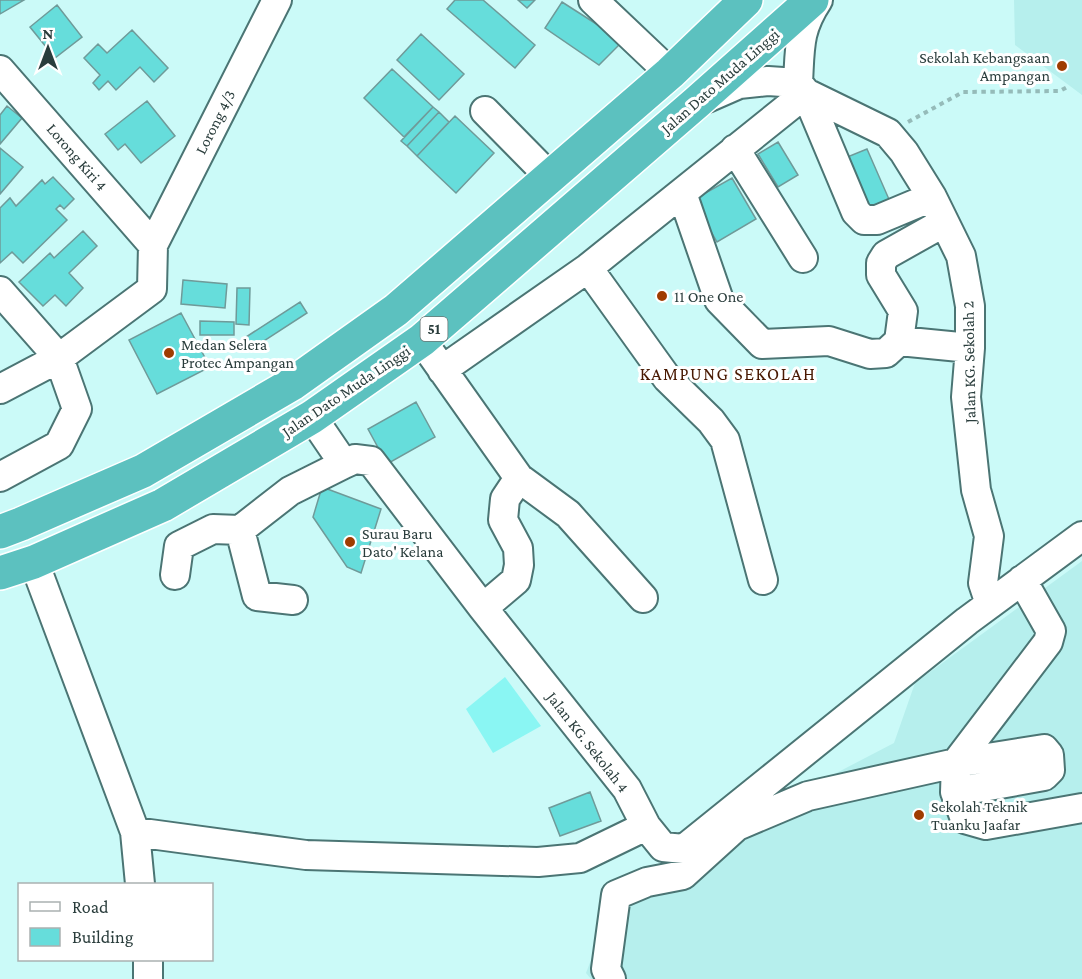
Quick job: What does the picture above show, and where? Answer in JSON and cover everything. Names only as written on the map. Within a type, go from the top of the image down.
[{"type":"highway","name":"51","points":[[0,532],[143,471],[292,384],[396,310],[670,73],[746,0]]},
{"type":"highway","name":"Jalan Dato Muda Linggi","points":[[0,573],[34,561],[163,505],[312,417],[422,340],[812,0]]},
{"type":"street","name":"Lorong 4/3","points":[[153,245],[277,0]]},
{"type":"street","points":[[593,0],[670,73]]},
{"type":"street","points":[[818,0],[806,18],[802,33],[802,88],[856,212],[864,220],[877,220],[932,197]]},
{"type":"street","name":"Lorong Kiri 4","points":[[0,70],[153,245]]},
{"type":"street","name":"Jalan KG. Sekolah 2","points":[[696,103],[739,84],[768,81],[802,88],[888,133],[904,152],[932,197],[961,256],[970,306],[970,348],[966,397],[976,490],[989,536],[983,583],[990,604]]},
{"type":"street","points":[[442,370],[588,268],[735,149],[802,88]]},
{"type":"street","points":[[485,111],[550,177]]},
{"type":"street","points":[[735,149],[803,258]]},
{"type":"street","points":[[682,193],[719,300],[762,344],[829,341],[870,354],[886,353],[899,340],[903,311],[881,275],[881,263],[886,255],[944,223]]},
{"type":"street","points":[[0,389],[59,358],[152,289],[153,245]]},
{"type":"street","points":[[588,268],[667,378],[711,421],[725,440],[763,579]]},
{"type":"street","points":[[0,291],[59,358],[77,409],[59,445],[0,477]]},
{"type":"street","points":[[422,340],[519,478],[568,514],[643,598]]},
{"type":"street","points":[[899,340],[970,348]]},
{"type":"street","points":[[175,575],[179,546],[213,529],[240,530],[290,491],[344,464],[312,417]]},
{"type":"street","name":"Jalan KG. Sekolah 4","points":[[344,464],[355,459],[371,461],[483,608],[627,789],[646,826],[663,847],[684,849],[990,604],[1082,536]]},
{"type":"street","points":[[483,608],[516,580],[519,565],[518,548],[503,520],[505,499],[519,478]]},
{"type":"street","points":[[240,530],[257,596],[293,600]]},
{"type":"street","points":[[34,561],[135,832],[140,883]]},
{"type":"street","points":[[1022,580],[1051,631],[1048,642],[956,763],[955,792],[965,819],[986,825],[1082,808]]},
{"type":"street","points":[[611,979],[606,969],[616,895],[647,882],[683,875],[737,826],[808,796],[956,763],[1044,750],[1049,755],[1050,770],[1044,776],[955,792]]},
{"type":"street","points":[[135,832],[306,855],[538,862],[580,858],[646,826]]},
{"type":"street","points":[[147,979],[148,961]]},
{"type":"path","points":[[888,133],[963,92],[1060,91],[1069,86]]},
{"type":"shaded area","name":"Sekolah Kebangsaan Ampangan","points":[[1014,0],[1082,0],[1082,95],[1015,45]]},
{"type":"shaded area","name":"Sekolah Teknik Tuanku Jaafar","points":[[1082,561],[1082,979],[591,979],[586,973],[619,886],[894,743],[915,683]]},
{"type":"shaded area","points":[[505,677],[541,726],[493,753],[466,709]]},
{"type":"building","points":[[0,0],[24,0],[0,14]]},
{"type":"building","points":[[455,0],[483,0],[535,45],[515,68],[447,9]]},
{"type":"building","points":[[518,0],[535,0],[527,8]]},
{"type":"building","points":[[562,2],[623,41],[599,65],[545,28]]},
{"type":"building","points":[[57,5],[82,37],[55,58],[30,27]]},
{"type":"building","points":[[132,30],[168,68],[154,82],[140,67],[116,90],[108,81],[99,90],[93,83],[100,75],[84,58],[98,44],[107,53]]},
{"type":"building","points":[[421,34],[464,74],[439,100],[397,60]]},
{"type":"building","points":[[392,69],[433,107],[404,137],[364,98]]},
{"type":"building","points":[[147,101],[175,136],[141,163],[125,144],[118,150],[105,134]]},
{"type":"building","points":[[7,106],[22,118],[0,144],[0,115]]},
{"type":"building","points":[[433,107],[439,112],[407,146],[401,141]]},
{"type":"building","points":[[439,112],[449,122],[417,156],[407,146]]},
{"type":"building","points":[[455,116],[494,153],[456,193],[417,156]]},
{"type":"building","points":[[778,142],[798,175],[778,187],[758,154]]},
{"type":"building","points":[[0,148],[23,167],[0,194]]},
{"type":"building","points":[[867,149],[895,213],[873,222],[830,164]]},
{"type":"building","points":[[53,177],[74,199],[64,209],[60,205],[56,209],[67,220],[23,263],[12,252],[0,263],[0,208],[10,198],[16,206],[42,180],[45,184]]},
{"type":"building","points":[[732,178],[756,219],[717,242],[693,200]]},
{"type":"building","points":[[83,231],[97,246],[69,273],[83,288],[66,306],[55,295],[43,306],[19,282],[50,253],[54,258]]},
{"type":"building","points":[[183,280],[227,284],[225,308],[181,304]]},
{"type":"building","points":[[237,288],[250,288],[249,325],[236,324]]},
{"type":"building","points":[[300,302],[307,313],[253,348],[246,337]]},
{"type":"building","name":"Medan Selera Protec Ampangan","points":[[181,313],[210,367],[157,394],[129,340]]},
{"type":"building","points":[[200,321],[234,322],[234,335],[200,335]]},
{"type":"building","points":[[416,402],[435,437],[387,464],[368,429]]},
{"type":"building","name":"Surau Baru Dato' Kelana","points":[[322,487],[381,509],[361,573],[347,567],[313,517]]},
{"type":"building","points":[[590,792],[601,821],[560,836],[549,808]]},
{"type":"place","name":"Sekolah Kebangsaan Ampangan","points":[[1062,66]]},
{"type":"place","name":"11 One One","points":[[662,296]]},
{"type":"place","name":"Medan Selera Protec Ampangan","points":[[169,353]]},
{"type":"place","name":"Surau Baru Dato' Kelana","points":[[350,542]]},
{"type":"place","name":"Sekolah Teknik Tuanku Jaafar","points":[[919,815]]},
{"type":"district","name":"KAMPUNG SEKOLAH","points":[[728,374]]}]
